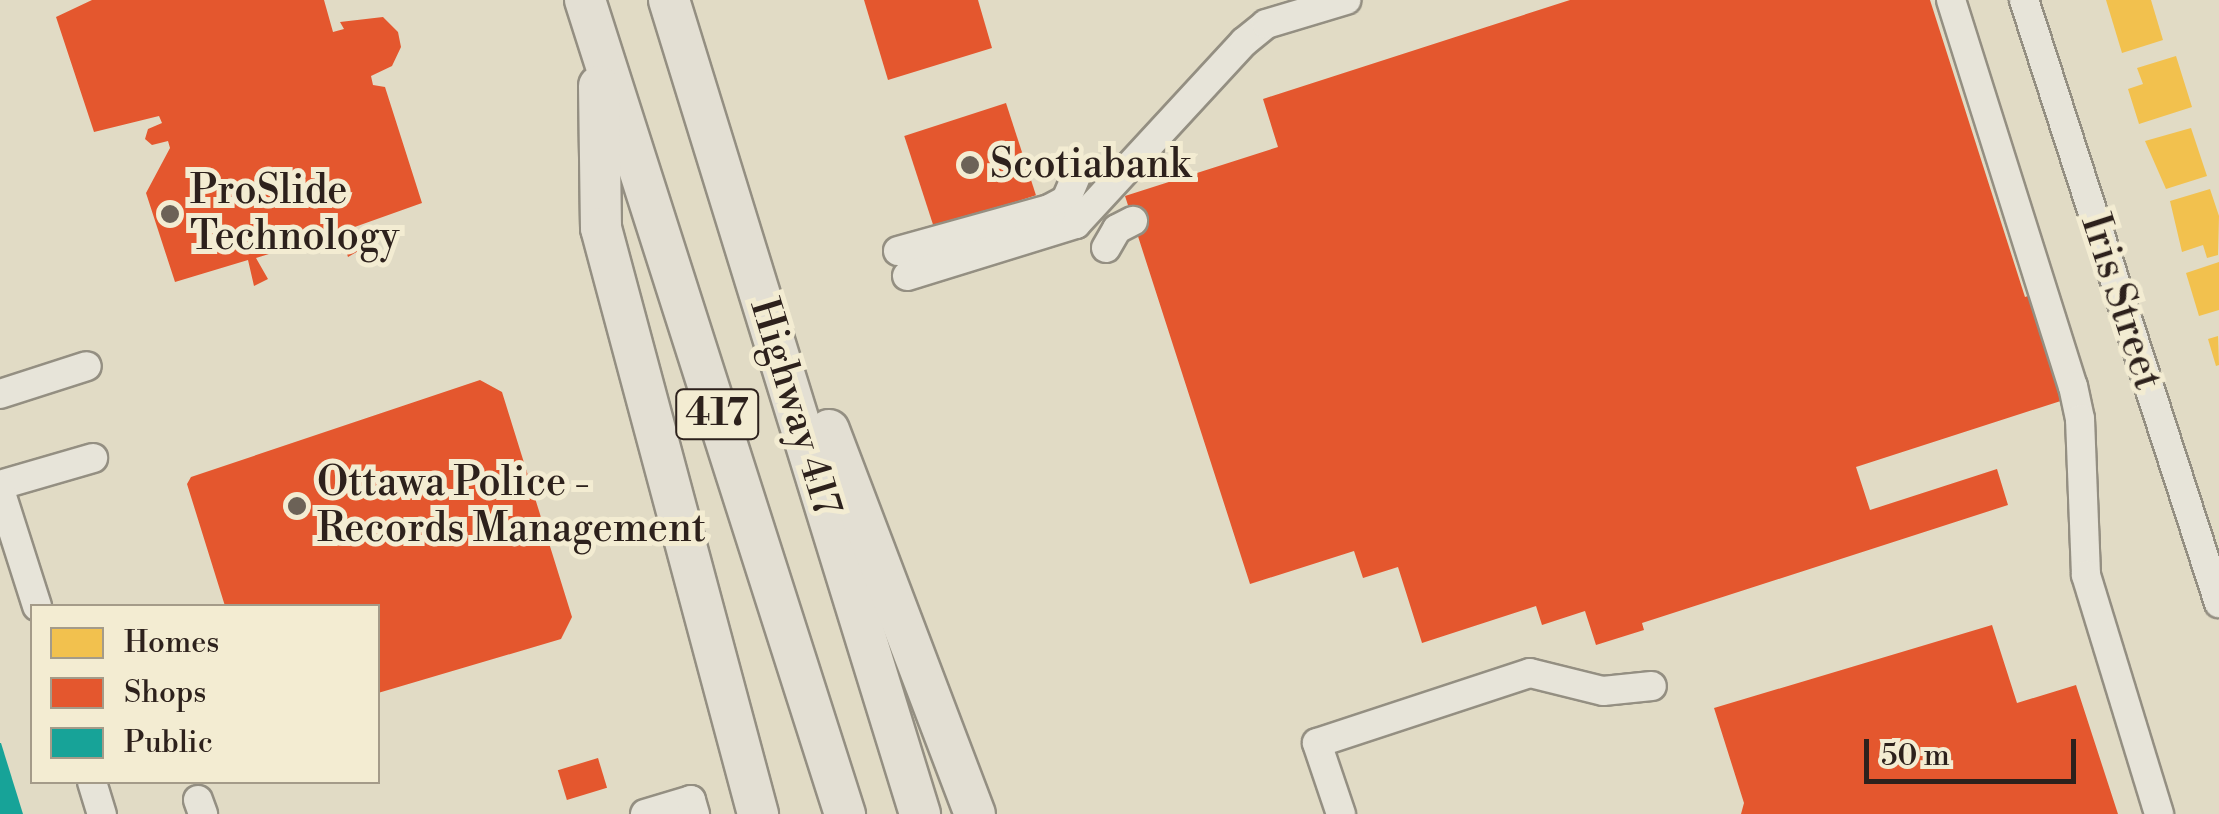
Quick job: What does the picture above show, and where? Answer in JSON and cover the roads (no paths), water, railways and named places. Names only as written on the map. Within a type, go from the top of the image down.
[{"type":"highway","name":"417","points":[[585,0],[846,814]]},
{"type":"highway","name":"Highway 417","points":[[669,0],[920,814]]},
{"type":"highway","points":[[598,42],[601,228],[758,814]]},
{"type":"highway","points":[[714,140],[755,227],[975,814]]},
{"type":"street","points":[[1078,172],[1066,200],[1049,209],[902,264],[1076,224],[1244,42],[1266,24],[1346,0]]},
{"type":"street","points":[[1951,0],[2073,386],[2082,461],[2086,576],[2160,814]]},
{"type":"street","name":"Iris Street","points":[[2024,0],[2219,603]]},
{"type":"street","points":[[1106,248],[1117,229],[1133,221]]},
{"type":"street","points":[[0,394],[87,366]]},
{"type":"street","points":[[36,604],[0,488],[92,458]]},
{"type":"street","points":[[1341,814],[1317,742],[1530,673],[1603,691],[1652,686]]},
{"type":"street","points":[[93,784],[102,814]]},
{"type":"street","points":[[644,814],[691,800],[695,814]]},
{"type":"place","name":"Scotiabank","points":[[970,165]]},
{"type":"place","name":"ProSlide Technology","points":[[170,214]]},
{"type":"place","name":"Ottawa Police - Records Management","points":[[297,506]]}]
